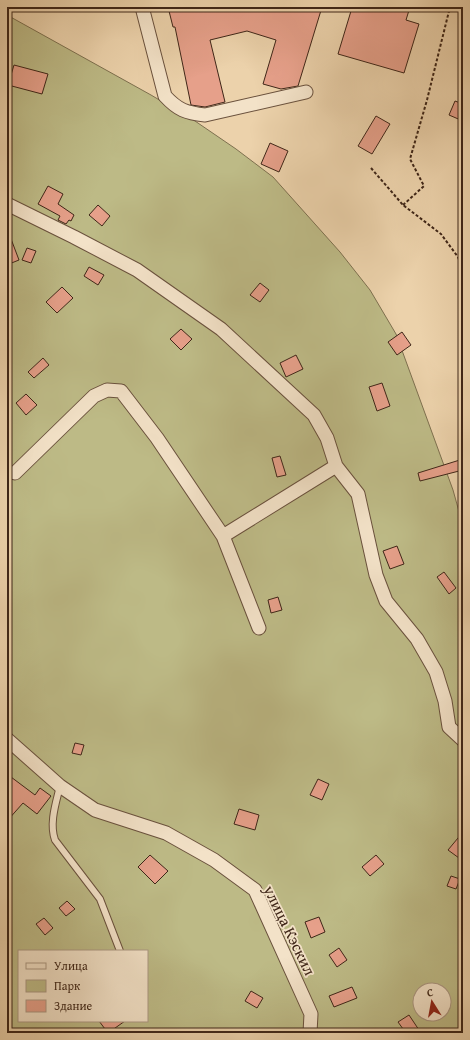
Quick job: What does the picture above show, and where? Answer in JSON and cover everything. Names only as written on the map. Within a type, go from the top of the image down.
[{"type":"street","points":[[142,7],[165,96],[178,108],[189,113],[205,115],[306,92]]},
{"type":"street","points":[[10,209],[136,270],[221,329],[314,415],[327,438],[336,466],[358,494],[376,575],[386,601],[417,639],[436,672],[449,727],[463,740]]},
{"type":"street","points":[[15,473],[94,396],[107,390],[121,391],[157,438],[223,536],[259,628]]},
{"type":"street","points":[[223,536],[336,466]]},
{"type":"street","name":"улица Кэскил","points":[[7,739],[60,786],[95,810],[166,833],[214,860],[255,890],[311,1014],[310,1033]]},
{"type":"lane","points":[[60,786],[52,825],[55,840],[100,899],[120,950]]},
{"type":"path","points":[[403,205],[424,186],[410,159],[427,100],[450,7]]},
{"type":"path","points":[[371,168],[403,205],[441,234],[458,257],[462,270]]},
{"type":"green space","points":[[7,15],[151,95],[195,121],[236,149],[273,177],[340,252],[370,290],[396,334],[453,490],[463,526],[463,1033],[7,1033]]},
{"type":"building","points":[[168,7],[322,7],[298,86],[281,89],[263,84],[276,40],[247,31],[210,40],[225,102],[205,107],[191,105],[175,27],[173,27]]},
{"type":"building","points":[[354,7],[410,7],[406,20],[419,24],[404,73],[338,54],[351,11],[352,12]]},
{"type":"building","points":[[14,65],[48,74],[42,94],[8,85]]},
{"type":"building","points":[[455,101],[463,104],[463,121],[449,115]]},
{"type":"building","points":[[376,116],[390,124],[372,154],[358,146]]},
{"type":"building","points":[[270,143],[288,151],[279,172],[261,164]]},
{"type":"building","points":[[48,186],[63,194],[58,204],[74,215],[71,221],[69,220],[66,224],[58,220],[60,216],[38,204]]},
{"type":"building","points":[[98,205],[110,216],[102,226],[89,215]]},
{"type":"building","points":[[8,231],[19,260],[9,264],[7,258]]},
{"type":"building","points":[[27,248],[36,251],[31,263],[22,260]]},
{"type":"building","points":[[89,267],[104,275],[98,285],[84,276]]},
{"type":"building","points":[[260,283],[269,290],[260,302],[250,295]]},
{"type":"building","points":[[62,287],[73,298],[57,313],[46,302]]},
{"type":"building","points":[[181,329],[192,339],[181,350],[170,339]]},
{"type":"building","points":[[402,332],[411,345],[397,355],[388,342]]},
{"type":"building","points":[[296,355],[303,369],[286,377],[280,363]]},
{"type":"building","points":[[43,358],[49,365],[34,378],[28,372]]},
{"type":"building","points":[[382,383],[390,406],[377,411],[369,387]]},
{"type":"building","points":[[26,394],[37,405],[26,415],[16,403]]},
{"type":"building","points":[[280,456],[286,475],[277,477],[272,458]]},
{"type":"building","points":[[463,459],[463,470],[420,481],[418,473]]},
{"type":"building","points":[[397,546],[404,564],[390,569],[383,551]]},
{"type":"building","points":[[444,572],[456,588],[449,594],[437,577]]},
{"type":"building","points":[[278,597],[282,610],[271,613],[268,600]]},
{"type":"building","points":[[75,743],[84,745],[81,755],[72,753]]},
{"type":"building","points":[[7,774],[35,795],[40,788],[51,796],[37,814],[23,803],[7,821]]},
{"type":"building","points":[[318,779],[329,784],[322,800],[310,795]]},
{"type":"building","points":[[239,809],[259,815],[255,830],[234,824]]},
{"type":"building","points":[[463,832],[463,853],[459,858],[448,850]]},
{"type":"building","points":[[150,855],[168,871],[155,884],[138,867]]},
{"type":"building","points":[[376,855],[384,864],[370,876],[362,867]]},
{"type":"building","points":[[451,876],[460,879],[456,889],[447,886]]},
{"type":"building","points":[[67,901],[75,909],[66,916],[59,908]]},
{"type":"building","points":[[319,917],[325,932],[311,938],[305,922]]},
{"type":"building","points":[[44,918],[53,928],[45,935],[36,924]]},
{"type":"building","points":[[339,948],[347,960],[337,967],[329,955]]},
{"type":"building","points":[[352,987],[357,998],[334,1007],[329,996]]},
{"type":"building","points":[[251,991],[263,998],[257,1008],[245,1001]]},
{"type":"building","points":[[409,1015],[412,1022],[414,1022],[421,1033],[406,1033],[398,1022]]},
{"type":"building","points":[[100,1022],[124,1022],[108,1033]]}]
